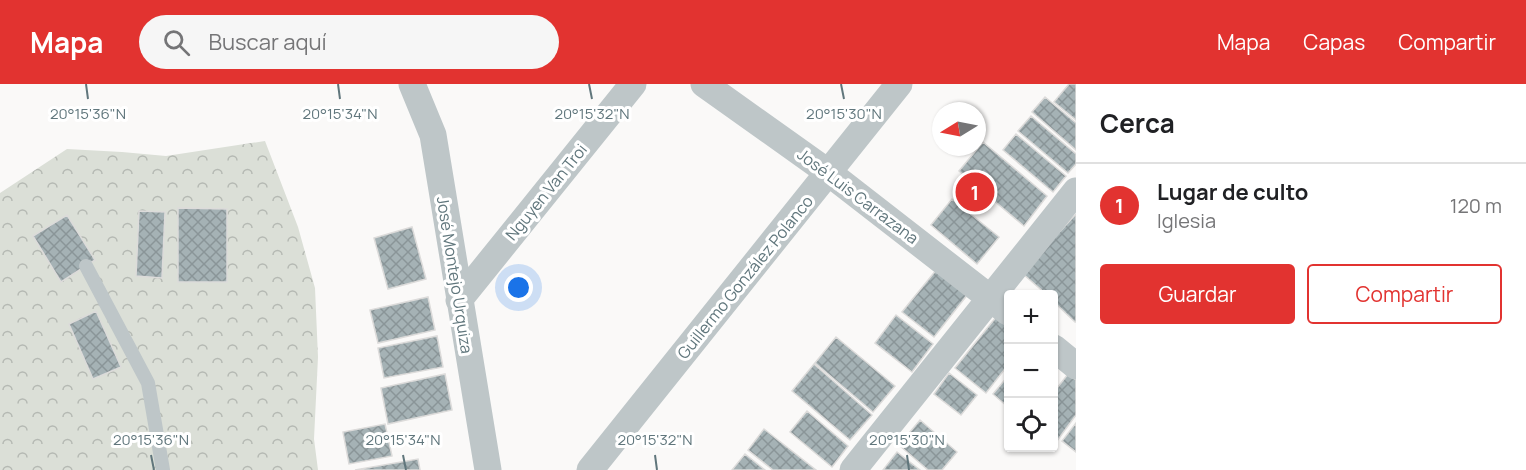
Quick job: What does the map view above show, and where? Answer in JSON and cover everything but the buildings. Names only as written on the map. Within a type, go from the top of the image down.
[{"type":"street","name":"José Montejo Urquiza","points":[[412,84],[433,135],[488,470]]},
{"type":"street","name":"Nguyen Van Troi","points":[[459,300],[633,84]]},
{"type":"street","name":"José Luis Carrazana","points":[[704,84],[829,173],[1000,305]]},
{"type":"street","name":"Guillermo González Polanco","points":[[590,470],[899,84]]},
{"type":"street","points":[[853,470],[1000,305],[1076,190]]},
{"type":"street","points":[[1058,352],[1076,366]]},
{"type":"lane","points":[[86,266],[148,383],[163,470]]},
{"type":"green space","points":[[265,141],[298,227],[315,288],[318,357],[314,439],[318,470],[0,470],[0,193],[67,149],[166,156]]},
{"type":"place","name":"Lugar de culto","points":[[975,192]]}]
